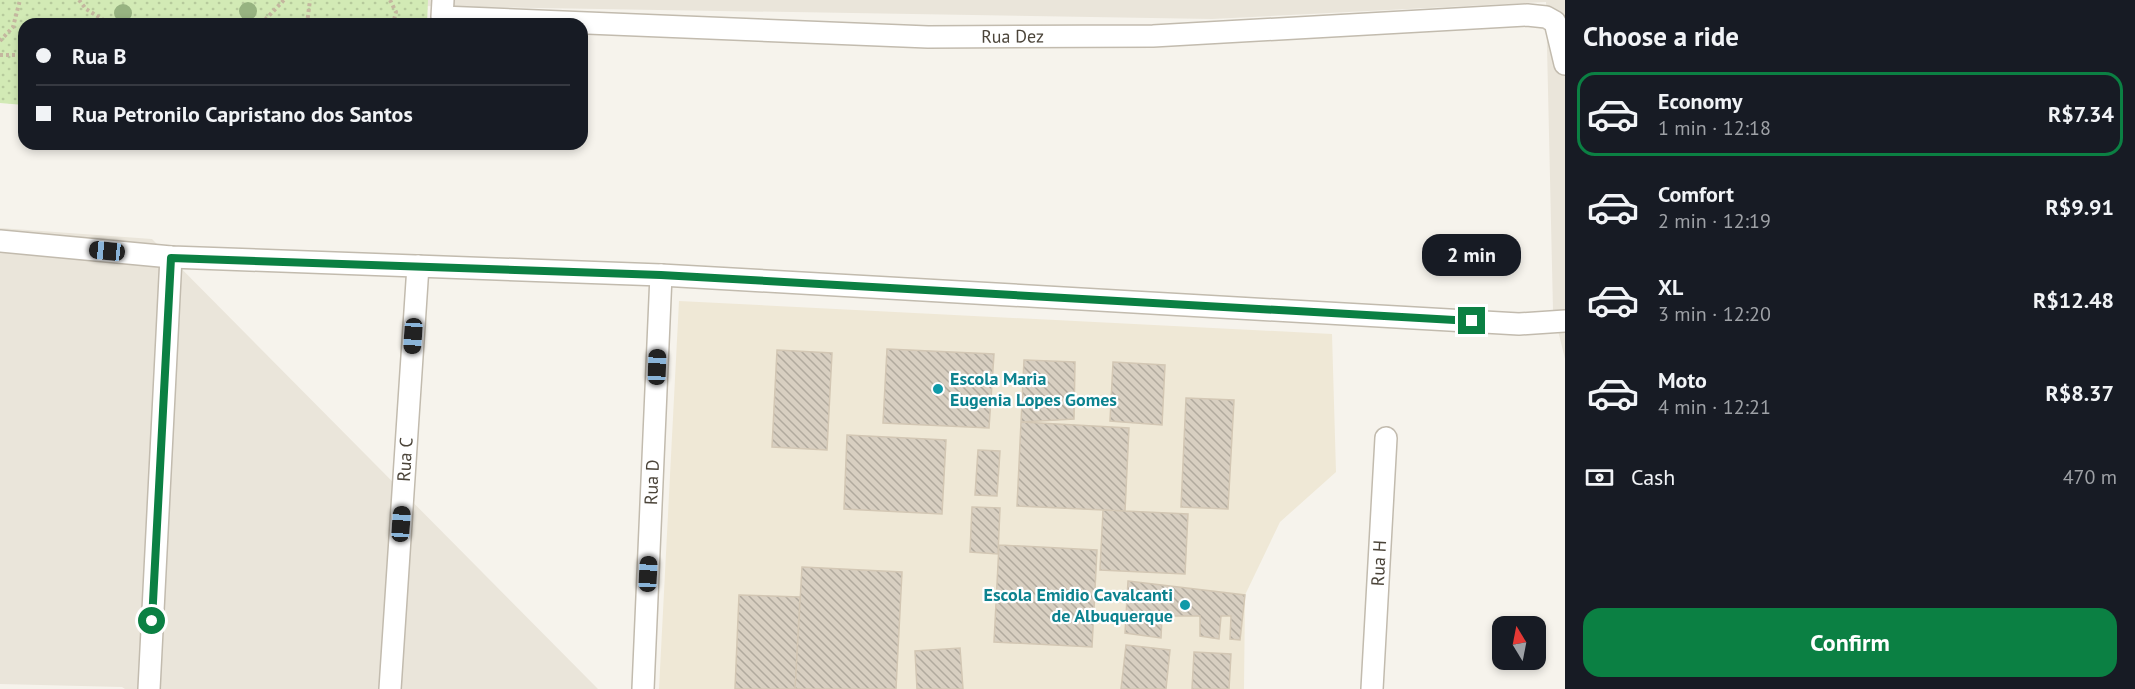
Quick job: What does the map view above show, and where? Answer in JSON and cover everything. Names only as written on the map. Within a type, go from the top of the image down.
[{"type":"street","name":"Rua Dez","points":[[443,0],[442,17],[466,18]]},
{"type":"street","name":"Rua Dez","points":[[588,23],[928,37],[1153,36],[1527,15],[1546,17],[1555,22],[1565,64]]},
{"type":"street","points":[[0,241],[171,258],[661,275],[1519,324],[1565,321]]},
{"type":"street","points":[[149,689],[171,258]]},
{"type":"street","name":"Rua C","points":[[390,689],[418,266]]},
{"type":"street","name":"Rua D","points":[[643,689],[661,275]]},
{"type":"street","name":"Rua H","points":[[1372,689],[1386,438]]},
{"type":"path","points":[[0,40],[13,27],[20,0]]},
{"type":"path","points":[[79,0],[86,9],[101,18]]},
{"type":"path","points":[[267,18],[284,0]]},
{"type":"path","points":[[308,18],[310,0]]},
{"type":"path","points":[[390,0],[396,12],[394,18]]},
{"type":"path","points":[[0,55],[18,56]]},
{"type":"shaded area","points":[[422,0],[1565,0],[1565,359],[1553,310],[1546,2],[1212,19],[422,6]]},
{"type":"shaded area","points":[[0,228],[152,239],[598,689],[125,689],[122,687],[0,684]]},
{"type":"shaded area","points":[[679,301],[1332,334],[1336,472],[1280,522],[1245,595],[1244,689],[659,689]]},
{"type":"green space","points":[[0,0],[428,0],[427,18],[18,18],[18,104],[0,103]]},
{"type":"building","name":"Escola Maria Eugenia Lopes Gomes","points":[[887,349],[994,354],[989,428],[883,423]]},
{"type":"building","points":[[777,350],[832,353],[827,450],[772,447]]},
{"type":"building","points":[[1024,360],[1075,362],[1074,419],[1021,422]]},
{"type":"building","points":[[1113,362],[1165,365],[1162,425],[1110,421]]},
{"type":"building","points":[[1186,398],[1234,400],[1228,509],[1181,507]]},
{"type":"building","points":[[1021,422],[1129,428],[1125,511],[1017,506]]},
{"type":"building","points":[[847,435],[946,440],[942,514],[844,509]]},
{"type":"building","points":[[978,450],[1000,451],[997,496],[975,495]]},
{"type":"building","points":[[972,507],[1000,508],[998,554],[970,552]]},
{"type":"building","points":[[1103,510],[1188,514],[1185,574],[1100,570]]},
{"type":"building","points":[[999,545],[1097,550],[1092,647],[994,642]]},
{"type":"building","points":[[802,567],[902,572],[896,689],[795,689]]},
{"type":"building","name":"Escola Emidio Cavalcanti de Albuquerque","points":[[1128,581],[1245,595],[1240,640],[1230,639],[1231,616],[1221,616],[1219,639],[1200,636],[1200,616],[1162,616],[1161,638],[1125,633]]},
{"type":"building","points":[[739,595],[800,597],[795,689],[735,689]]},
{"type":"building","points":[[1126,645],[1170,650],[1166,689],[1121,689]]},
{"type":"building","points":[[960,648],[963,689],[917,689],[915,651]]},
{"type":"building","points":[[1194,652],[1231,654],[1229,689],[1192,689]]},
{"type":"place","name":"Escola Maria Eugenia Lopes Gomes","points":[[938,389]]},
{"type":"place","name":"Escola Emidio Cavalcanti de Albuquerque","points":[[1185,605]]},
{"type":"route","points":[[152,621],[171,258],[661,275],[1472,321]]}]
